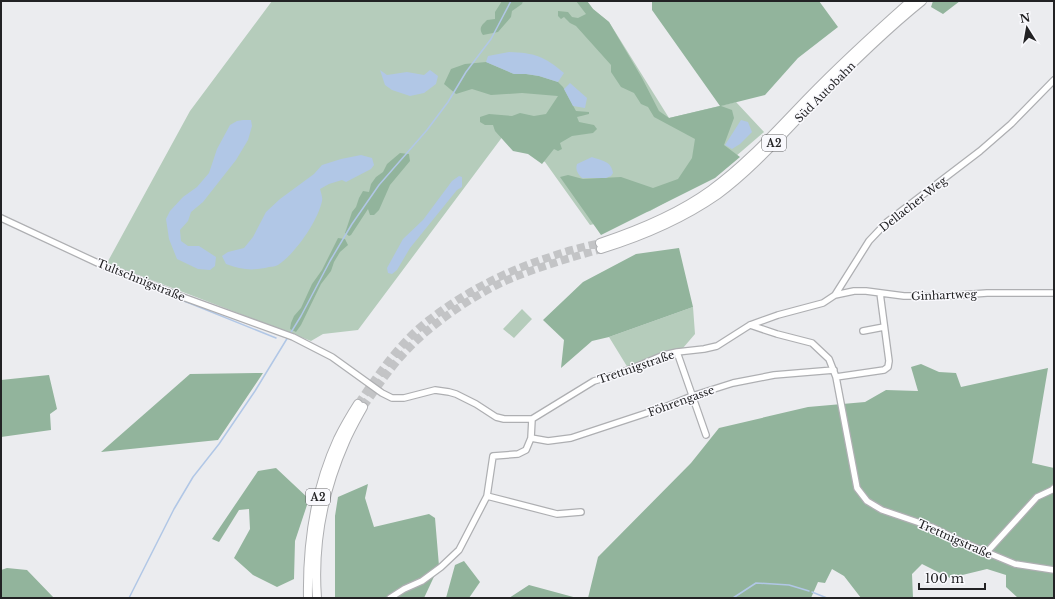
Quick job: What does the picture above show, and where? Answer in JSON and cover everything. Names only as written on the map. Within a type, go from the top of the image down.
[{"type":"highway","name":"Süd Autobahn","points":[[911,1],[840,66],[735,171],[711,190],[664,218],[601,246],[626,241],[669,224],[693,211],[717,194],[740,176],[767,151],[872,45],[922,1]]},
{"type":"highway","name":"A2","points":[[308,598],[308,566],[312,530],[320,488],[338,438],[360,405],[332,473],[318,530],[315,581],[317,598]]},
{"type":"street","name":"Dellacher Weg","points":[[750,325],[778,315],[818,305],[835,295],[869,241],[887,222],[980,151],[1011,124],[1054,80]]},
{"type":"street","name":"Tultschnigstraße","points":[[1,218],[116,271],[293,337],[332,357],[382,393],[392,398],[404,398],[435,390],[449,392],[463,397],[504,420],[532,419]]},
{"type":"street","name":"Ginhartweg","points":[[835,295],[860,291],[873,291],[904,296],[946,296],[987,293],[1054,294]]},
{"type":"street","points":[[836,377],[886,368],[889,361],[880,293]]},
{"type":"street","name":"Trettnigstraße","points":[[532,419],[594,382],[621,373],[659,357],[677,352],[717,346],[750,325],[812,343],[827,356],[831,362],[836,377],[857,488],[867,501],[882,510],[932,527],[986,553],[1014,564],[1054,570]]},
{"type":"street","points":[[863,331],[884,327]]},
{"type":"street","points":[[677,352],[706,435]]},
{"type":"street","name":"Föhrengasse","points":[[530,438],[548,441],[571,438],[665,407],[692,396],[744,380],[790,373],[834,370]]},
{"type":"street","points":[[390,598],[442,567],[459,550],[487,496],[493,456],[518,454],[526,450],[530,438],[532,419]]},
{"type":"street","points":[[986,553],[1037,497],[1054,488]]},
{"type":"street","points":[[487,496],[557,514],[582,512]]},
{"type":"green space","points":[[272,1],[587,1],[593,9],[609,22],[669,118],[736,102],[764,132],[714,175],[650,211],[590,225],[545,162],[503,136],[358,330],[323,334],[311,341],[107,263],[190,111]]},
{"type":"green space","points":[[502,1],[523,1],[522,4],[512,11],[511,17],[498,32],[483,35],[481,27],[487,20],[495,19],[495,12]]},
{"type":"green space","points":[[576,1],[587,1],[593,9],[609,22],[642,78],[659,111],[669,118],[720,106],[652,10],[652,1],[819,1],[838,27],[798,58],[765,95],[721,106],[732,110],[734,118],[724,145],[740,157],[715,178],[601,235],[560,177],[568,175],[583,179],[621,177],[653,188],[678,179],[692,158],[695,139],[654,117],[648,107],[641,104],[634,93],[621,87],[611,72],[611,65],[576,26],[564,17],[561,19],[558,16],[558,11],[568,12],[572,17],[578,18],[586,14]]},
{"type":"green space","points":[[933,1],[960,1],[943,14],[931,7]]},
{"type":"green space","points":[[486,62],[514,74],[539,76],[558,82],[563,87],[576,111],[589,112],[589,114],[577,117],[579,122],[594,125],[597,129],[593,133],[572,136],[560,143],[562,149],[558,151],[554,149],[542,164],[528,154],[513,151],[495,131],[493,125],[485,125],[480,122],[480,117],[489,114],[512,116],[520,113],[534,116],[546,114],[558,96],[522,93],[491,95],[472,89],[456,94],[444,84],[451,69],[465,64]]},
{"type":"green space","points":[[400,153],[409,154],[410,161],[390,185],[379,210],[374,215],[370,215],[368,209],[349,236],[345,233],[352,212],[356,207],[363,191],[369,192],[371,184],[376,177],[383,172],[387,164]]},
{"type":"green space","points":[[338,238],[345,239],[348,245],[340,252],[334,262],[331,271],[321,284],[301,325],[296,332],[290,329],[294,316],[301,308],[312,284],[322,270]]},
{"type":"green space","points":[[679,248],[693,307],[609,337],[592,341],[561,368],[564,340],[543,320],[583,282],[636,254]]},
{"type":"green space","points":[[693,307],[695,334],[683,348],[660,353],[628,368],[609,337]]},
{"type":"green space","points":[[522,309],[532,319],[514,338],[503,329]]},
{"type":"green space","points":[[921,364],[939,372],[956,373],[961,387],[1048,368],[1032,463],[1054,468],[1054,598],[1018,598],[1006,587],[1006,575],[987,569],[950,578],[922,564],[912,574],[913,598],[861,598],[844,576],[832,569],[825,583],[818,582],[811,598],[588,598],[598,557],[691,463],[719,428],[808,407],[865,402],[886,390],[918,391],[911,367]]},
{"type":"green space","points":[[263,373],[218,440],[101,452],[190,374]]},
{"type":"green space","points":[[49,375],[57,409],[50,414],[51,430],[1,437],[1,380]]},
{"type":"green space","points":[[276,468],[309,499],[295,541],[294,579],[277,587],[253,575],[234,558],[250,529],[249,509],[239,510],[219,542],[212,539],[258,471]]},
{"type":"green space","points":[[368,484],[365,498],[374,527],[429,514],[435,518],[439,566],[424,598],[335,598],[335,516],[338,497]]},
{"type":"green space","points":[[464,561],[480,582],[469,598],[446,598],[455,565]]},
{"type":"green space","points":[[7,568],[27,570],[54,598],[1,598],[1,570]]},
{"type":"green space","points":[[529,585],[577,598],[509,598]]},
{"type":"water","points":[[509,52],[526,53],[539,56],[564,73],[558,82],[539,76],[514,74],[486,62],[488,56]]},
{"type":"water","points":[[380,70],[387,75],[407,72],[424,75],[430,70],[438,76],[436,84],[424,93],[410,96],[392,90],[385,85]]},
{"type":"water","points":[[570,83],[587,98],[585,108],[573,106],[564,89]]},
{"type":"water","points":[[251,120],[252,126],[248,140],[236,160],[203,202],[191,212],[188,221],[180,230],[181,241],[188,246],[199,246],[216,257],[215,266],[210,270],[198,269],[177,259],[169,239],[166,219],[170,211],[183,197],[197,187],[209,173],[217,149],[230,125],[237,121]]},
{"type":"water","points":[[741,120],[748,122],[752,132],[740,144],[732,149],[725,145]]},
{"type":"water","points":[[361,155],[372,158],[374,165],[371,169],[346,182],[342,180],[329,184],[320,189],[322,200],[316,218],[305,236],[285,260],[276,266],[258,269],[242,269],[226,264],[222,256],[228,252],[244,248],[253,237],[266,212],[280,199],[314,174],[322,165]]},
{"type":"water","points":[[592,157],[608,163],[613,173],[611,176],[606,178],[582,178],[579,175],[576,168],[577,164]]},
{"type":"water","points":[[459,176],[462,177],[462,187],[457,190],[410,248],[397,270],[392,274],[388,273],[387,268],[403,239],[423,220],[452,181]]},
{"type":"waterway","points":[[290,334],[352,224],[379,185],[427,130],[448,102],[466,72],[491,39],[511,1]]},
{"type":"waterway","points":[[117,274],[276,338]]},
{"type":"waterway","points":[[129,598],[174,509],[193,477],[219,444],[255,391],[288,337]]},
{"type":"waterway","points":[[733,598],[756,583],[789,585],[809,591]]},
{"type":"waterway","points":[[812,592],[827,598]]},
{"type":"tunnel","points":[[358,404],[390,359],[408,338],[429,320],[457,300],[486,283],[518,269],[562,253],[600,243]]},
{"type":"tunnel","points":[[363,407],[403,354],[433,326],[460,306],[517,276],[601,249]]}]
